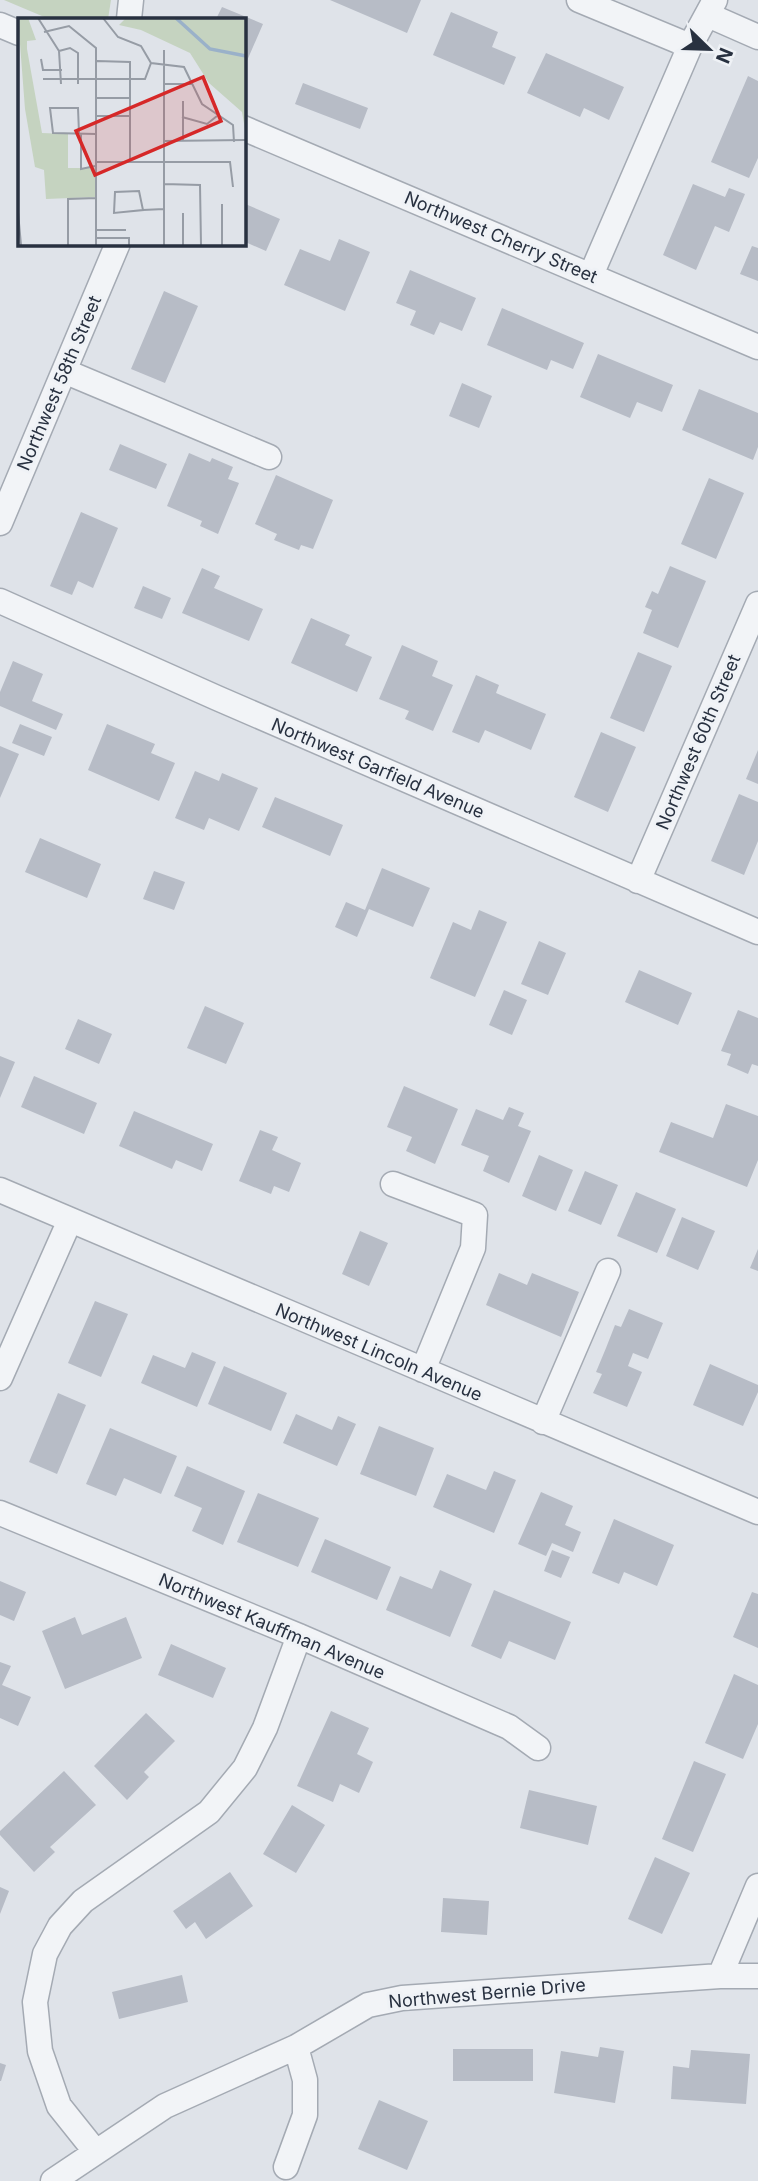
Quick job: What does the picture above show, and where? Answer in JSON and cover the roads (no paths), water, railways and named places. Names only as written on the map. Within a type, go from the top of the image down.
[{"type":"street","points":[[128,18],[131,0]]},
{"type":"street","points":[[579,0],[690,46]]},
{"type":"street","points":[[591,275],[690,46],[712,8],[758,37]]},
{"type":"street","points":[[0,24],[18,33]]},
{"type":"street","name":"Northwest Cherry Street","points":[[245,129],[758,347]]},
{"type":"street","name":"Northwest 58th Street","points":[[0,523],[117,245]]},
{"type":"street","points":[[64,371],[269,457]]},
{"type":"street","name":"Northwest Garfield Avenue","points":[[0,601],[758,932]]},
{"type":"street","name":"Northwest 60th Street","points":[[638,881],[758,604]]},
{"type":"street","points":[[393,1184],[475,1215],[473,1248],[423,1370]]},
{"type":"street","name":"Northwest Lincoln Avenue","points":[[0,1190],[758,1512]]},
{"type":"street","points":[[0,1378],[70,1220]]},
{"type":"street","points":[[543,1422],[608,1271]]},
{"type":"street","name":"Northwest Kauffman Avenue","points":[[0,1513],[299,1636],[509,1727],[538,1748]]},
{"type":"street","points":[[95,2151],[59,2106],[40,2051],[35,2002],[45,1954],[60,1926],[83,1902],[209,1812],[246,1768],[265,1728],[299,1636]]},
{"type":"street","points":[[720,1976],[758,1886]]},
{"type":"street","name":"Northwest Bernie Drive","points":[[53,2181],[165,2106],[296,2047],[368,2005],[402,1998],[720,1976],[758,1976]]},
{"type":"street","points":[[286,2167],[305,2115],[305,2080],[296,2047]]}]
